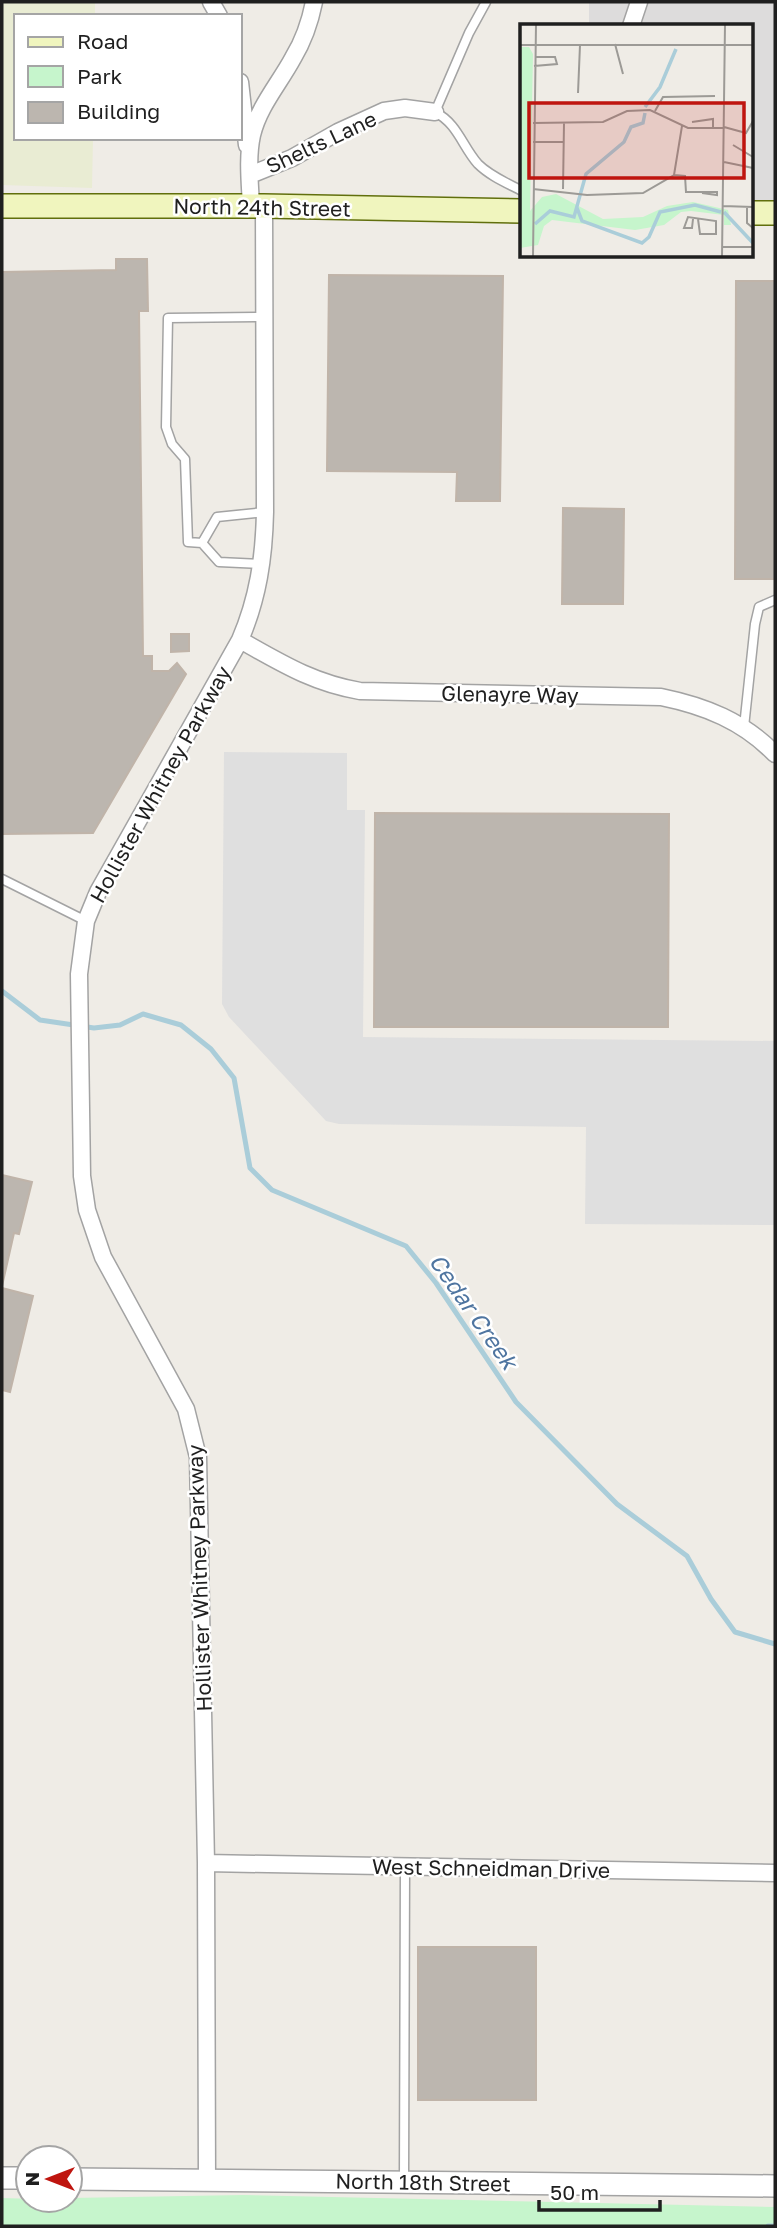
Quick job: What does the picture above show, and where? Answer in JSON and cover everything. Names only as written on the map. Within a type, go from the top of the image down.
[{"type":"main road","name":"North 24th Street","points":[[2,206],[257,206],[520,211]]},
{"type":"main road","points":[[752,213],[775,213]]},
{"type":"street","points":[[250,175],[250,151],[257,121],[268,97],[294,57],[309,24],[314,2]]},
{"type":"street","points":[[632,24],[639,2]]},
{"type":"street","points":[[242,101],[250,175]]},
{"type":"street","name":"Shelts Lane","points":[[250,175],[292,158],[338,132],[384,111],[405,108],[435,112]]},
{"type":"street","name":"Hollister Whitney Parkway","points":[[207,2180],[206,1863],[198,1457],[186,1409],[103,1257],[87,1210],[82,1176],[79,974],[86,921],[98,892],[240,640],[260,583],[265,512],[264,317],[257,206],[250,175]]},
{"type":"street","name":"Glenayre Way","points":[[240,640],[307,677],[351,689],[661,697],[690,703],[720,714],[744,727],[775,754]]},
{"type":"street","name":"West Schneidman Drive","points":[[206,1863],[775,1873]]},
{"type":"street","name":"North 18th Street","points":[[84,2179],[775,2186]]},
{"type":"lane","points":[[486,2],[469,33],[435,112],[449,121],[476,162],[520,190]]},
{"type":"lane","points":[[262,564],[219,562],[202,543],[188,542],[185,459],[172,444],[166,427],[168,318],[264,317]]},
{"type":"lane","points":[[202,543],[217,517],[265,512]]},
{"type":"lane","points":[[744,727],[755,624],[760,607],[775,600]]},
{"type":"lane","points":[[2,879],[86,921]]},
{"type":"lane","points":[[404,2182],[405,1866]]},
{"type":"shaded area","points":[[589,2],[775,2],[775,213],[752,213],[752,24],[589,24]]},
{"type":"shaded area","points":[[224,752],[347,753],[347,810],[365,810],[363,1037],[775,1041],[775,1225],[585,1224],[586,1127],[339,1124],[326,1121],[229,1017],[222,1004]]},
{"type":"green space","points":[[2,2],[95,2],[95,14],[14,14],[14,140],[93,140],[92,188],[2,185]]},
{"type":"green space","points":[[243,2195],[775,2207],[775,2226],[2,2226],[2,2198],[14,2198],[14,2214],[84,2214],[84,2198]]},
{"type":"building","points":[[116,259],[147,259],[148,311],[139,311],[143,656],[152,656],[152,671],[169,671],[177,663],[186,674],[93,833],[2,834],[2,272],[116,270]]},
{"type":"building","points":[[329,275],[503,276],[500,501],[456,501],[457,472],[327,471]]},
{"type":"building","points":[[736,281],[775,281],[775,579],[735,579]]},
{"type":"building","points":[[563,508],[624,509],[623,604],[562,604]]},
{"type":"building","points":[[171,634],[189,634],[189,651],[171,652]]},
{"type":"building","points":[[375,813],[669,814],[668,1027],[374,1027]]},
{"type":"building","points":[[2,1175],[32,1182],[19,1234],[14,1233],[2,1286]]},
{"type":"building","points":[[2,1288],[33,1296],[10,1392],[2,1390]]},
{"type":"building","points":[[418,1947],[536,1947],[536,2100],[418,2100]]},
{"type":"waterway","name":"Cedar Creek","points":[[2,991],[40,1020],[94,1028],[120,1025],[143,1014],[181,1025],[211,1049],[234,1078],[250,1168],[272,1190],[406,1246],[436,1283],[516,1402],[617,1504],[687,1556],[711,1599],[735,1632],[775,1644]]},
{"type":"waterway","points":[[768,2226],[775,2226]]}]
